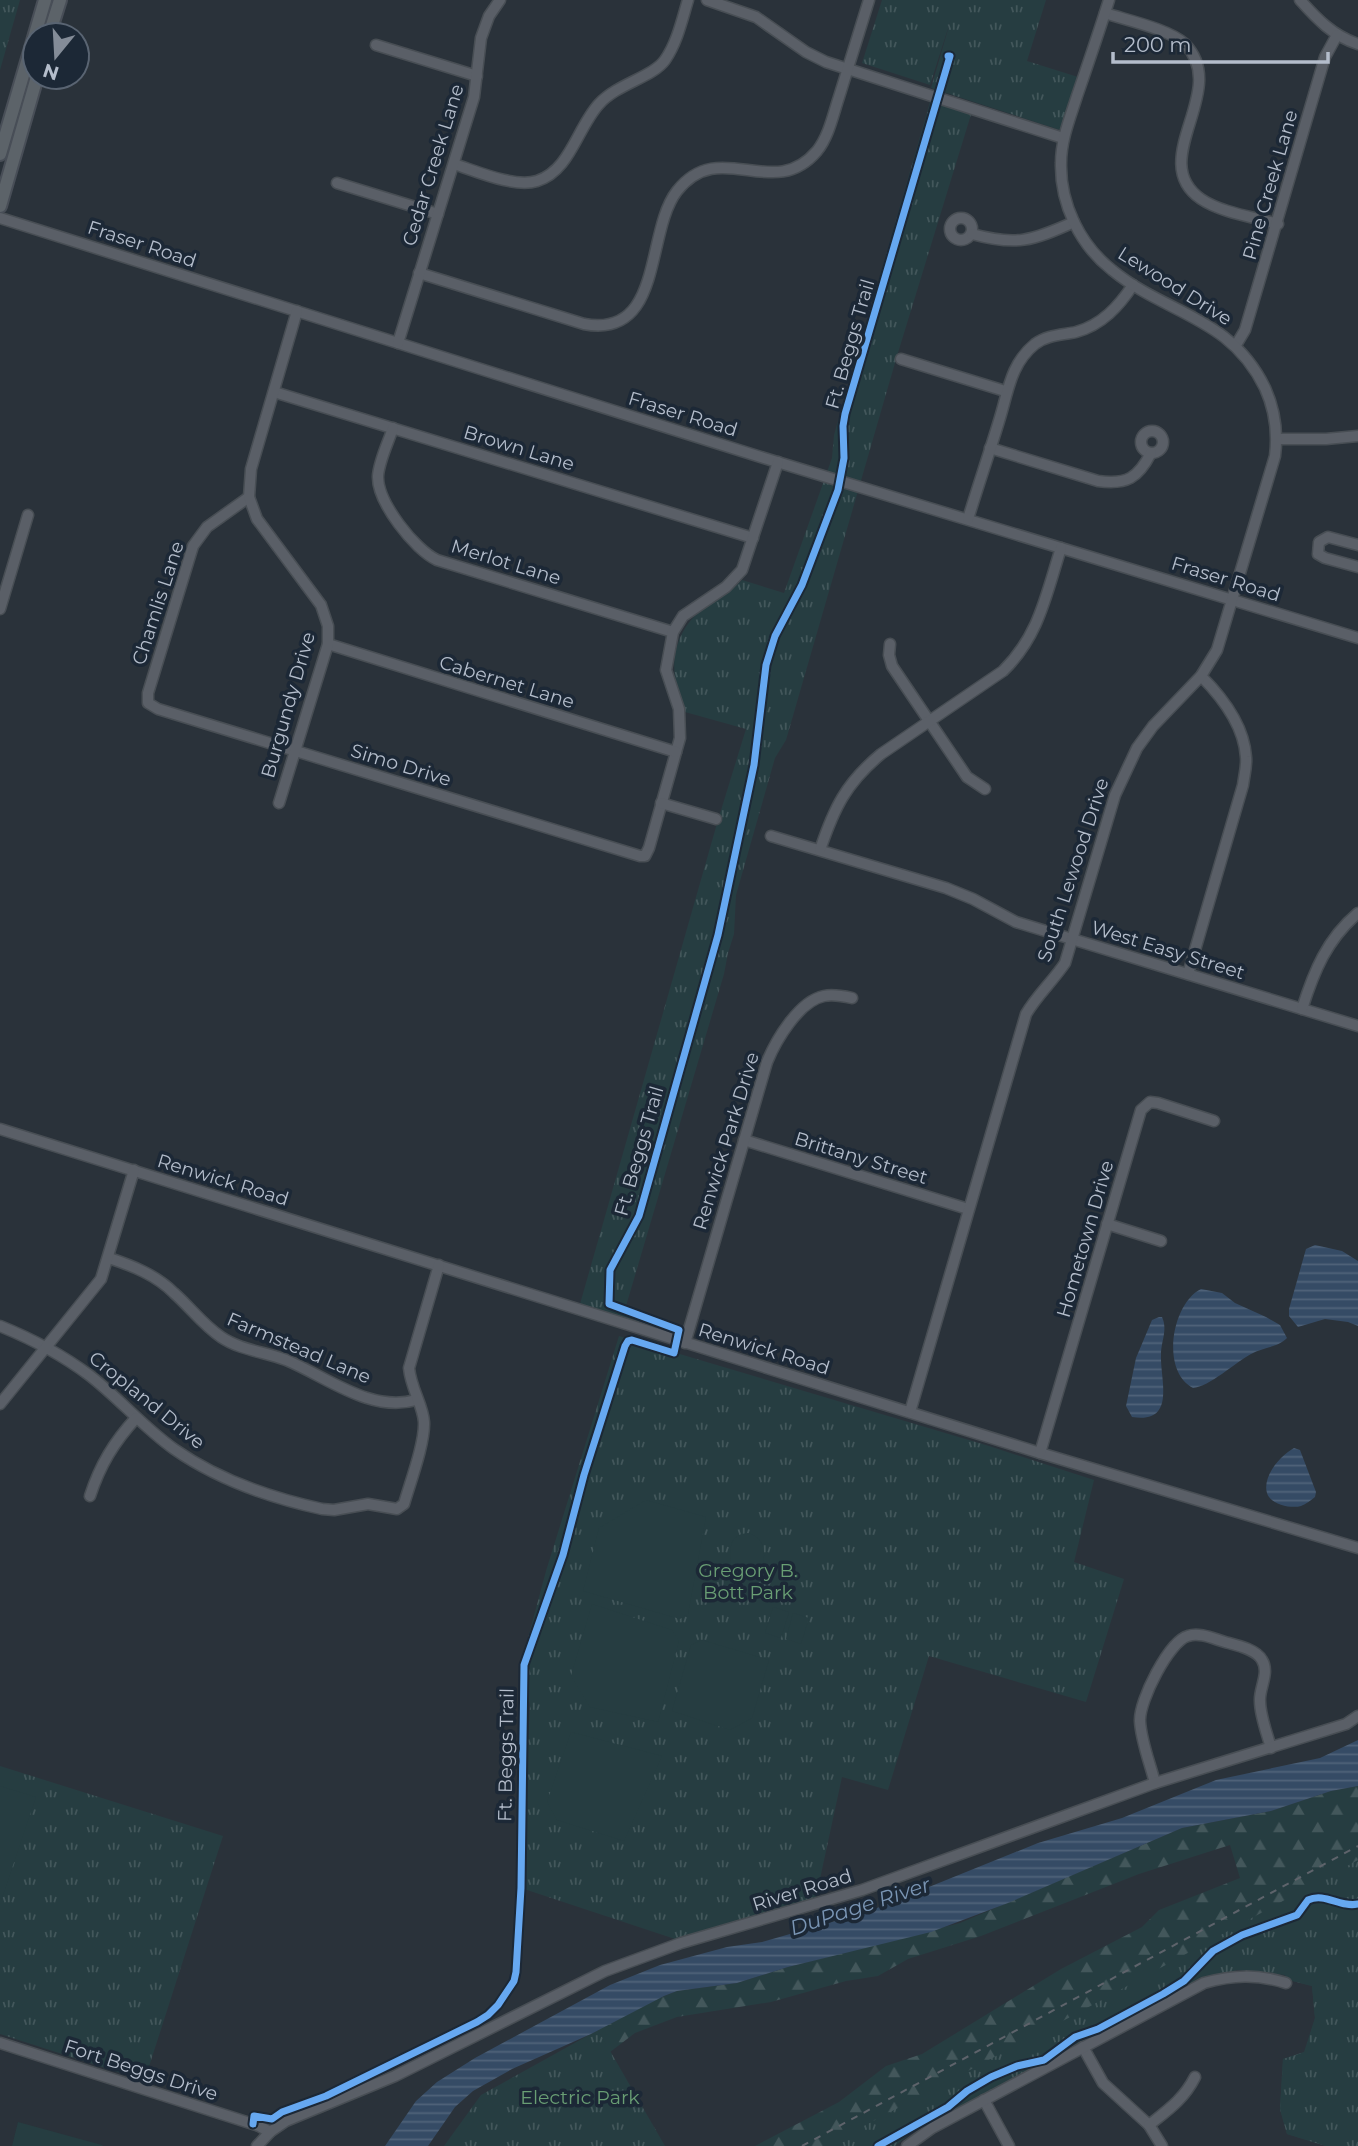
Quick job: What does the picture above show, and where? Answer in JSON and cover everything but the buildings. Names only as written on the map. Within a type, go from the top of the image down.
[{"type":"main road","points":[[0,154],[45,0]]},
{"type":"main road","points":[[54,21],[60,0]]},
{"type":"main road","points":[[0,206],[33,91]]},
{"type":"street","name":"Cedar Creek Lane","points":[[398,342],[474,97],[481,38],[489,16],[500,0]]},
{"type":"street","points":[[454,164],[522,183],[536,181],[554,172],[564,161],[598,104],[623,85],[651,72],[663,62],[672,48],[688,0]]},
{"type":"street","points":[[707,0],[756,17],[815,58],[1063,138]]},
{"type":"street","points":[[419,273],[584,324],[601,326],[623,321],[642,295],[669,205],[679,189],[693,176],[715,167],[735,167],[763,174],[797,168],[815,153],[822,143],[869,0]]},
{"type":"street","name":"Lewood Drive","points":[[1109,0],[1063,138],[1060,162],[1062,181],[1073,222],[1095,255],[1133,285],[1216,330],[1236,345],[1260,378],[1269,396],[1276,419],[1278,439],[1272,471],[1233,599]]},
{"type":"street","points":[[1300,0],[1322,24],[1358,44]]},
{"type":"street","points":[[1105,13],[1171,36],[1184,43],[1193,55],[1199,81],[1198,96],[1181,159],[1184,178],[1192,190],[1213,205],[1278,224]]},
{"type":"street","name":"Pine Creek Lane","points":[[1236,345],[1245,330],[1325,57],[1336,34]]},
{"type":"street","points":[[376,46],[477,76]]},
{"type":"street","points":[[337,183],[438,214]]},
{"type":"street","name":"Fraser Road","points":[[0,218],[778,462],[1358,638]]},
{"type":"street","points":[[972,234],[998,241],[1026,240],[1073,222]]},
{"type":"street","points":[[968,519],[1000,417],[1005,391],[1023,356],[1036,343],[1054,335],[1093,326],[1115,309],[1133,285]]},
{"type":"street","points":[[249,497],[251,469],[297,311]]},
{"type":"street","points":[[901,359],[1005,391]]},
{"type":"street","name":"Brown Lane","points":[[274,391],[754,538]]},
{"type":"street","name":"Merlot Lane","points":[[393,428],[378,475],[379,485],[390,509],[417,546],[427,555],[673,632]]},
{"type":"street","points":[[1278,439],[1358,436]]},
{"type":"street","points":[[990,448],[1098,481],[1114,483],[1128,480],[1142,472],[1151,453]]},
{"type":"street","points":[[716,819],[662,803],[681,722],[666,670],[673,632],[682,616],[737,577],[747,561],[778,462]]},
{"type":"street","name":"Burgundy Drive","points":[[249,497],[257,519],[321,605],[328,626],[328,644],[279,803]]},
{"type":"street","name":"Chamlis Lane","points":[[148,702],[148,693],[193,545],[207,527],[249,497]]},
{"type":"street","points":[[0,609],[28,515]]},
{"type":"street","points":[[1358,545],[1328,537],[1322,538],[1317,548],[1318,554],[1325,558],[1358,567]]},
{"type":"street","points":[[820,850],[832,814],[862,770],[881,754],[1003,671],[1018,656],[1038,621],[1061,548]]},
{"type":"street","name":"South Lewood Drive","points":[[910,1412],[1026,1014],[1035,998],[1065,963],[1125,769],[1153,726],[1201,676],[1217,650],[1233,599]]},
{"type":"street","name":"Cabernet Lane","points":[[328,644],[676,752]]},
{"type":"street","points":[[890,644],[888,655],[892,666],[967,777],[985,789]]},
{"type":"street","points":[[1188,974],[1243,785],[1246,757],[1239,729],[1228,708],[1201,676]]},
{"type":"street","name":"Simo Drive","points":[[148,702],[158,709],[635,856],[645,856],[662,803]]},
{"type":"street","name":"West Easy Street","points":[[771,836],[946,888],[1016,922],[1358,1026]]},
{"type":"street","points":[[1302,1009],[1313,973],[1326,949],[1342,927],[1358,913]]},
{"type":"street","name":"Renwick Park Drive","points":[[685,1343],[767,1062],[776,1041],[807,1005],[822,996],[852,998]]},
{"type":"street","name":"Hometown Drive","points":[[1040,1453],[1141,1110],[1150,1102],[1158,1103],[1214,1121]]},
{"type":"street","name":"Renwick Road","points":[[0,1129],[1040,1453],[1358,1548]]},
{"type":"street","name":"Brittany Street","points":[[744,1140],[968,1209]]},
{"type":"street","points":[[0,1405],[96,1287],[109,1258],[134,1170]]},
{"type":"street","points":[[1107,1224],[1161,1241]]},
{"type":"street","name":"Farmstead Lane","points":[[109,1258],[131,1265],[172,1290],[224,1339],[285,1359],[349,1391],[389,1403],[402,1404],[416,1400]]},
{"type":"street","points":[[416,1400],[409,1368],[439,1265]]},
{"type":"street","name":"Cropland Drive","points":[[0,1326],[47,1347],[90,1376],[165,1442],[196,1463],[245,1486],[322,1509],[334,1510],[368,1504],[397,1509],[404,1504],[423,1437],[422,1411],[416,1400]]},
{"type":"street","points":[[90,1496],[98,1470],[107,1454],[136,1418]]},
{"type":"street","points":[[1155,1783],[1140,1719],[1143,1703],[1168,1653],[1176,1642],[1186,1636],[1196,1634],[1257,1653],[1265,1670],[1259,1705],[1271,1748]]},
{"type":"street","name":"River Road","points":[[257,2146],[270,2132],[286,2121],[394,2076],[605,1971],[681,1943],[862,1890],[1155,1783],[1346,1724],[1358,1716]]},
{"type":"street","points":[[907,2146],[932,2128],[1204,1983],[1240,1976],[1265,1977],[1286,1983]]},
{"type":"street","name":"Fort Beggs Drive","points":[[0,2043],[253,2124],[270,2132]]},
{"type":"street","points":[[1083,2047],[1103,2083],[1149,2125],[1162,2146]]},
{"type":"street","points":[[1149,2125],[1178,2104],[1195,2077]]},
{"type":"street","points":[[984,2100],[1009,2146]]},
{"type":"green space","points":[[0,0],[20,0],[0,70]]},
{"type":"green space","points":[[882,0],[1046,0],[1027,61],[1078,77],[1060,130],[931,88],[951,19],[930,85],[862,63]]},
{"type":"green space","points":[[932,95],[973,108],[897,356],[786,740],[775,758],[736,895],[734,934],[724,974],[626,1306],[684,1327],[679,1341],[578,1311],[746,729],[685,712],[675,675],[675,654],[682,633],[695,616],[742,580],[784,593],[832,458],[834,435]]},
{"type":"green space","name":"Gregory B. Bott Park","points":[[619,1336],[1094,1480],[1074,1562],[1124,1579],[1086,1702],[929,1656],[888,1790],[842,1777],[815,1902],[681,1941],[521,1888],[530,1705],[521,1664],[546,1571]]},
{"type":"green space","points":[[646,1500],[706,1517],[688,1614],[680,1619],[583,1591],[599,1528]]},
{"type":"green space","points":[[748,1533],[759,1539],[764,1561],[754,1585],[738,1600],[730,1600],[725,1597],[723,1589],[730,1566],[733,1540]]},
{"type":"green space","points":[[592,1604],[672,1630],[679,1641],[658,1722],[590,1707],[571,1676]]},
{"type":"green space","points":[[773,1607],[789,1612],[781,1638],[765,1633]]},
{"type":"green space","points":[[793,1613],[809,1618],[801,1644],[786,1639]]},
{"type":"green space","points":[[702,1640],[769,1660],[752,1718],[730,1730],[672,1711],[691,1645]]},
{"type":"green space","points":[[571,1732],[662,1756],[624,1841],[557,1820],[547,1802]]},
{"type":"green space","points":[[0,1766],[223,1836],[146,2076],[152,2083],[0,2034]]},
{"type":"green space","points":[[0,1786],[36,1797],[1,1901],[0,1901]]},
{"type":"green space","points":[[1358,1786],[1358,2146],[1326,2146],[1287,2134],[1280,2109],[1283,2059],[1304,2052],[1315,2018],[1312,1986],[1285,1979],[1294,1937],[1303,1918],[878,2146],[755,2146],[839,2102],[886,2066],[922,2054],[1061,1969],[1142,1927],[1159,1910],[1240,1878],[1230,1845],[1139,1874],[981,1936],[908,1959],[878,1976],[846,1981],[771,2002],[677,2017],[635,2033],[610,2052],[598,2030],[677,1991],[737,1983],[788,1967],[960,1923],[1182,1828],[1271,1811],[1331,1791]]},
{"type":"green space","points":[[1358,1860],[1358,2146],[1326,2146],[1287,2134],[1280,2109],[1283,2059],[1305,2052],[1315,2018],[1312,1986],[1285,1979],[1285,1975],[1237,1970],[1184,1988],[969,2105],[915,2130],[895,2146],[826,2146],[1074,2015]]},
{"type":"green space","name":"Electric Park","points":[[598,2030],[665,2146],[444,2146],[481,2095]]},
{"type":"green space","points":[[18,2122],[102,2145],[103,2146],[12,2146]]},
{"type":"water","points":[[1315,1245],[1342,1251],[1358,1261],[1358,1326],[1325,1319],[1298,1327],[1289,1316],[1306,1249]]},
{"type":"water","points":[[1201,1289],[1222,1293],[1235,1303],[1266,1317],[1280,1325],[1287,1338],[1279,1344],[1251,1354],[1214,1379],[1193,1388],[1183,1379],[1176,1367],[1174,1337],[1183,1308]]},
{"type":"water","points":[[1162,1317],[1164,1326],[1161,1407],[1155,1414],[1132,1417],[1126,1406],[1136,1358],[1152,1320]]},
{"type":"water","points":[[1294,1448],[1300,1450],[1316,1492],[1315,1497],[1297,1507],[1281,1505],[1272,1500],[1266,1486],[1274,1467]]},
{"type":"water","points":[[1358,1740],[1358,1786],[1331,1791],[1271,1811],[1182,1828],[1008,1903],[931,1932],[788,1967],[737,1983],[677,1991],[591,2034],[512,2069],[473,2091],[455,2107],[428,2146],[385,2146],[416,2101],[437,2082],[475,2058],[610,1985],[660,1965],[727,1947],[762,1942],[867,1912],[1038,1843],[1122,1818],[1216,1780],[1320,1758]]},
{"type":"railway","points":[[802,2146],[1358,1846]]},
{"type":"cycle path","name":"Ft. Beggs Trail","points":[[253,2124],[254,2116],[272,2119],[282,2112],[326,2096],[477,2022],[498,2005],[514,1981],[521,1888],[524,1665],[563,1555],[584,1475],[625,1346],[632,1340],[674,1353],[679,1330],[609,1304],[610,1270],[639,1216],[718,935],[754,765],[766,665],[775,636],[802,585],[838,490],[844,458],[845,414],[948,56]]},
{"type":"cycle path","points":[[878,2146],[948,2107],[967,2091],[991,2077],[1017,2066],[1044,2060],[1075,2037],[1098,2029],[1163,1994],[1184,1981],[1213,1951],[1242,1935],[1297,1915],[1308,1900],[1320,1898],[1358,1904]]},
{"type":"water label","name":"DuPage River","points":[[860,1906]]}]
